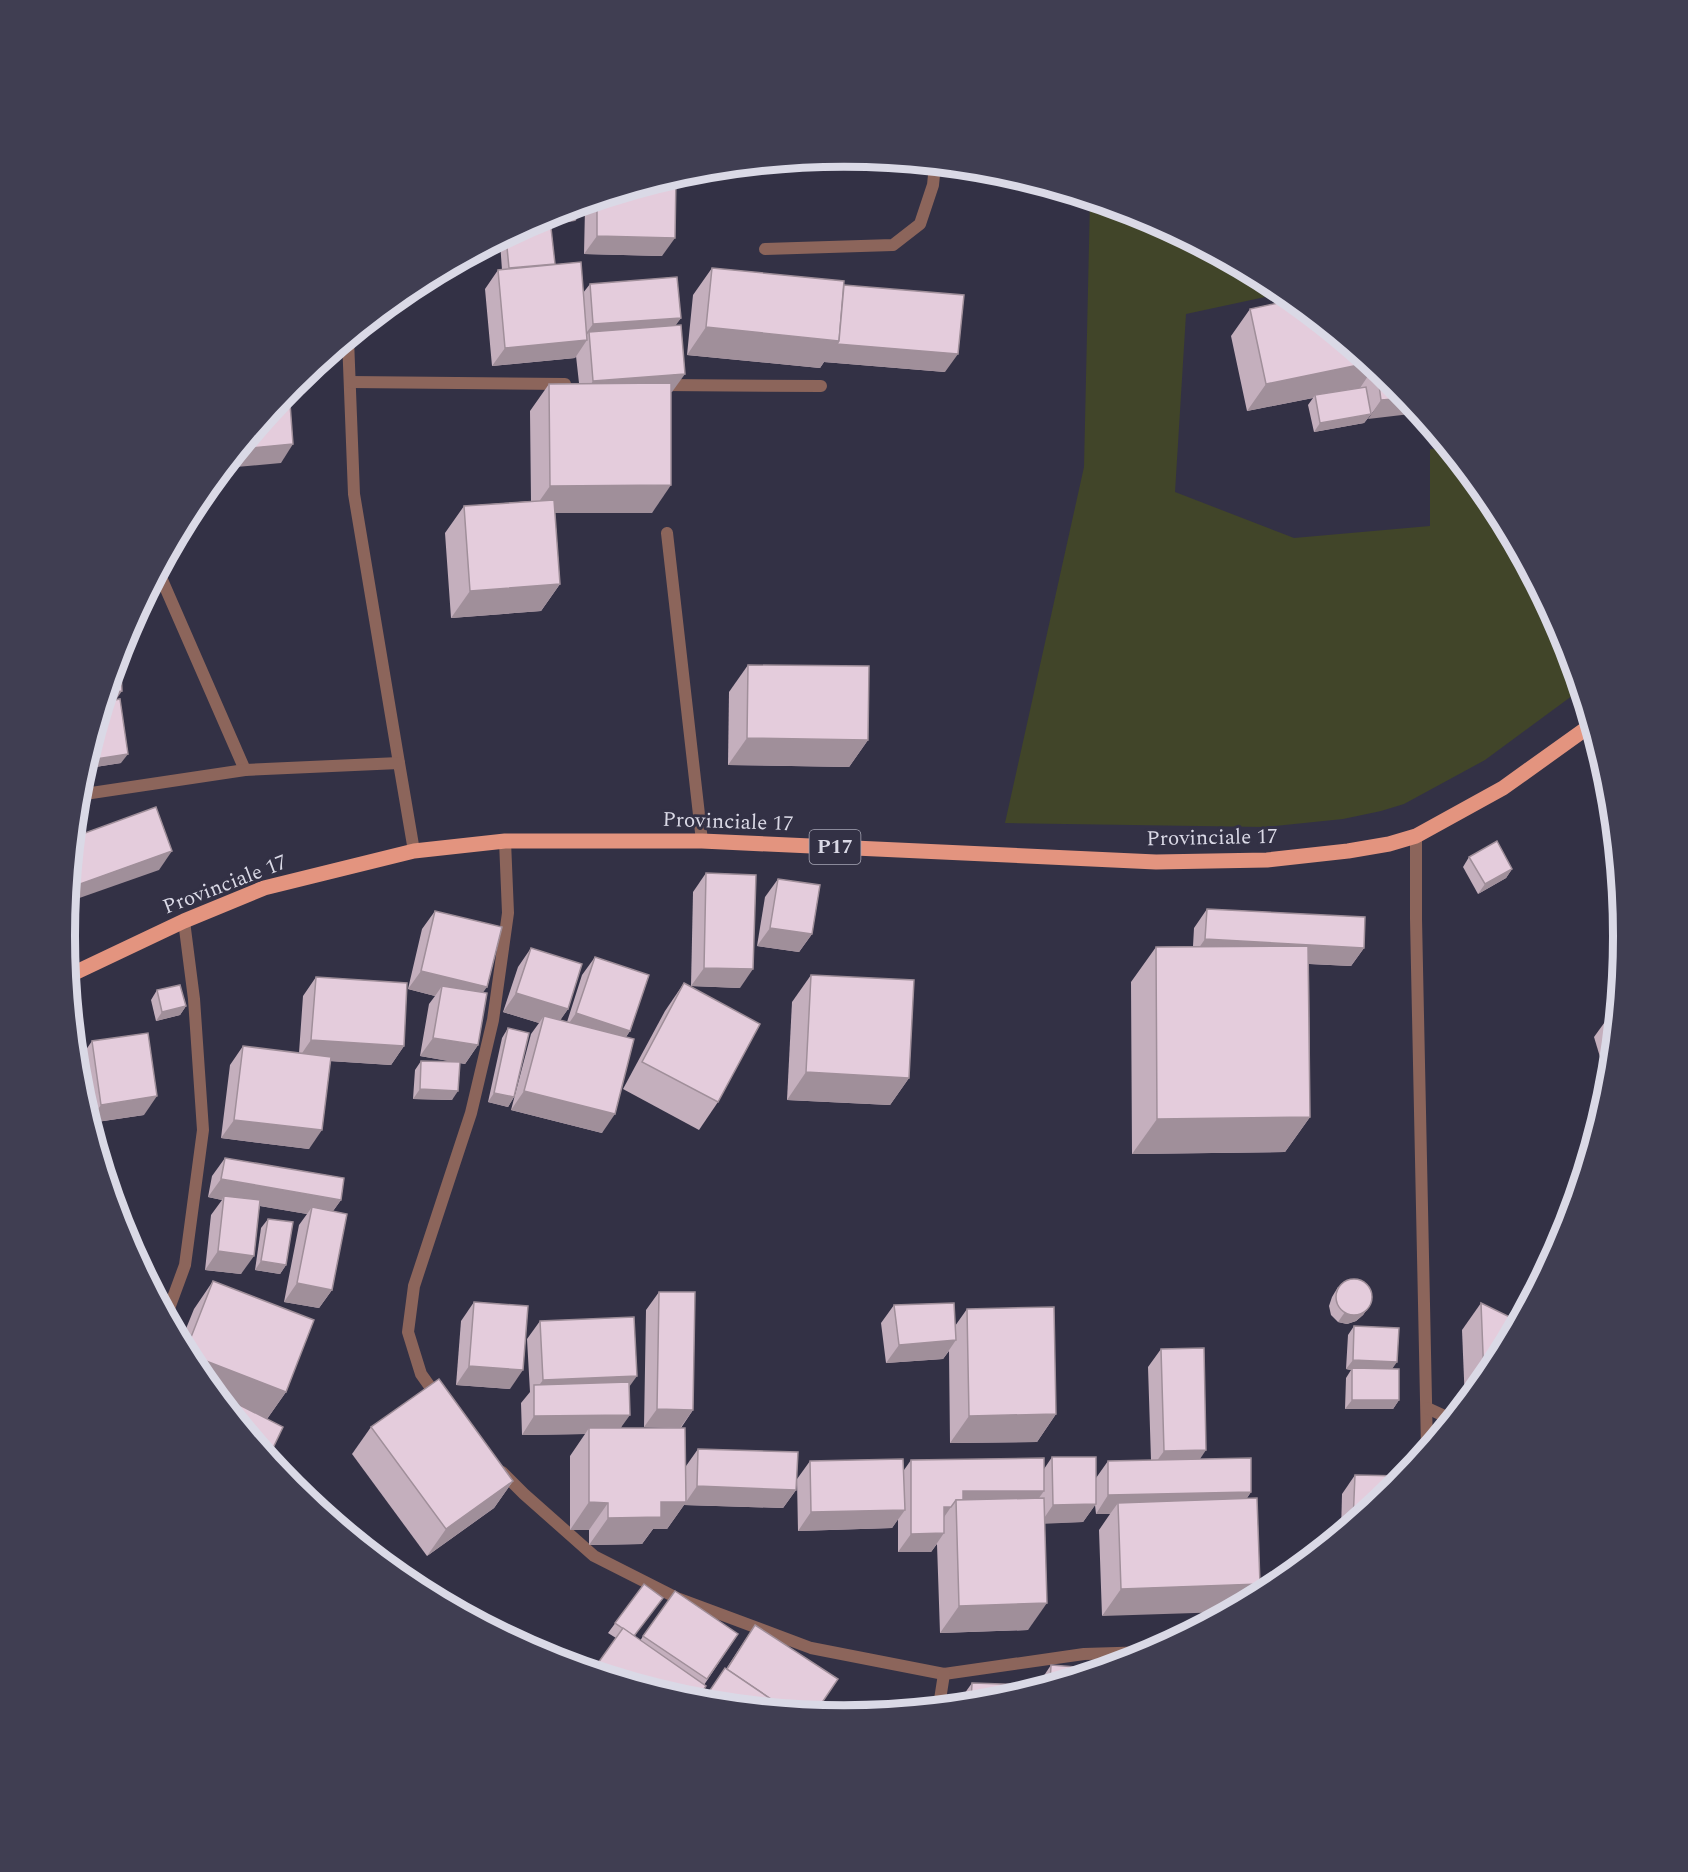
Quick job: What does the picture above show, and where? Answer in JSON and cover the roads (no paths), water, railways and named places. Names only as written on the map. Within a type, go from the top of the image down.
[{"type":"main road","name":"Provinciale 17","points":[[76,972],[184,921],[264,888],[414,851],[505,841],[702,841],[1156,862],[1267,860],[1348,851],[1389,844],[1416,836],[1503,788],[1585,730]]},
{"type":"street","points":[[765,249],[893,245],[920,224],[933,185],[934,173]]},
{"type":"street","points":[[348,349],[354,494],[414,851]]},
{"type":"street","points":[[350,382],[573,384]]},
{"type":"street","points":[[656,385],[821,386]]},
{"type":"street","points":[[667,533],[702,841]]},
{"type":"street","points":[[162,580],[245,770]]},
{"type":"street","points":[[89,793],[245,770],[399,763]]},
{"type":"street","points":[[1416,836],[1427,1437]]},
{"type":"street","points":[[449,1412],[421,1374],[408,1332],[414,1286],[471,1113],[493,1020],[508,912],[505,841]]},
{"type":"street","points":[[170,1306],[185,1265],[203,1130],[194,999],[184,921]]},
{"type":"street","points":[[1426,1407],[1444,1416]]},
{"type":"street","points":[[493,1462],[524,1494],[594,1556],[677,1598],[811,1648],[944,1674],[1084,1654],[1120,1653]]},
{"type":"street","points":[[940,1698],[944,1674]]}]
